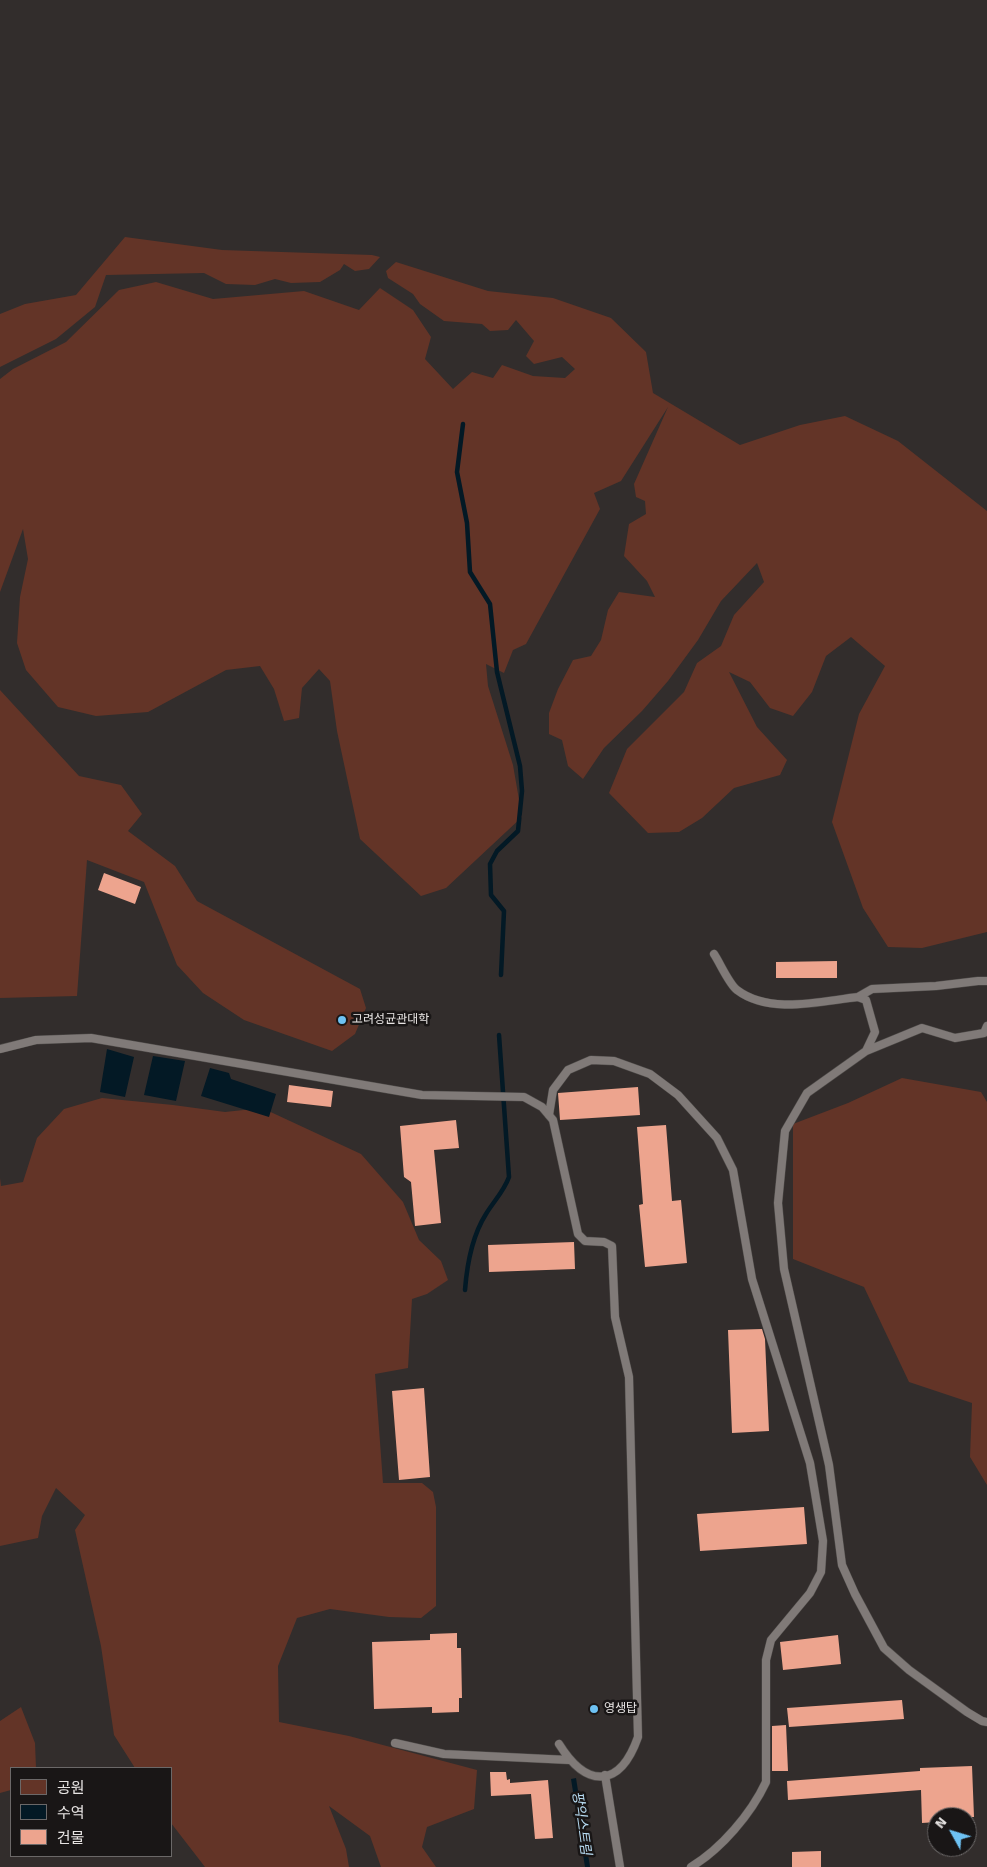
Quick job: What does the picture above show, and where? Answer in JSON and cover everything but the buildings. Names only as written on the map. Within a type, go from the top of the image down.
[{"type":"lane","points":[[714,954],[736,989],[759,1000],[785,1004],[858,997],[872,989],[936,986],[978,981],[987,982]]},
{"type":"lane","points":[[858,997],[866,1000],[875,1032],[866,1051]]},
{"type":"lane","points":[[986,1031],[955,1038],[922,1028],[866,1051],[806,1093],[784,1131],[778,1204],[784,1269],[829,1465],[842,1565],[884,1648],[909,1670],[966,1712],[987,1722]]},
{"type":"lane","points":[[0,1049],[36,1040],[91,1038],[422,1095],[524,1096],[542,1107],[549,1115],[553,1120],[578,1234],[585,1241],[604,1242],[612,1246],[615,1317],[629,1377],[638,1736],[632,1753],[621,1768],[597,1777],[581,1770],[569,1760],[559,1744]]},
{"type":"lane","points":[[549,1115],[553,1090],[568,1070],[591,1060],[614,1062],[650,1074],[678,1096],[717,1138],[733,1170],[752,1280],[810,1462],[823,1541],[821,1572],[810,1593],[771,1640],[766,1660],[766,1782],[757,1801],[732,1832],[699,1862],[690,1867]]},
{"type":"lane","points":[[395,1743],[444,1754],[569,1760]]},
{"type":"lane","points":[[605,1775],[620,1867]]},
{"type":"green space","points":[[125,237],[222,250],[372,255],[380,257],[369,269],[355,271],[344,264],[340,270],[320,282],[291,283],[275,279],[255,285],[226,284],[204,273],[106,275],[95,307],[56,339],[0,367],[0,314],[25,304],[76,295]]},
{"type":"green space","points":[[396,262],[488,291],[553,298],[611,318],[646,352],[653,393],[740,445],[800,425],[845,416],[898,441],[987,511],[987,932],[922,948],[888,947],[863,908],[832,822],[859,714],[885,666],[851,637],[826,656],[812,692],[793,716],[770,708],[750,682],[729,672],[757,727],[787,760],[780,775],[734,788],[702,818],[679,832],[648,833],[609,793],[627,749],[684,692],[697,663],[721,646],[734,615],[764,582],[757,563],[721,601],[698,640],[668,681],[642,711],[604,748],[583,779],[568,766],[562,740],[549,734],[549,713],[558,689],[573,660],[591,656],[601,640],[608,610],[619,592],[655,597],[647,581],[624,556],[629,524],[646,514],[645,501],[636,497],[634,484],[668,407],[621,481],[594,493],[600,509],[526,644],[513,650],[504,673],[486,664],[488,686],[513,765],[522,817],[446,888],[421,896],[360,839],[337,731],[330,681],[319,669],[302,688],[299,718],[284,721],[274,689],[260,666],[226,670],[148,712],[96,716],[58,707],[26,670],[17,643],[20,597],[28,559],[23,529],[0,592],[0,379],[13,369],[66,342],[119,290],[156,282],[213,299],[304,291],[359,310],[380,288],[413,310],[431,337],[425,359],[453,389],[472,372],[493,378],[502,365],[533,376],[565,378],[575,369],[562,357],[534,364],[526,356],[534,341],[516,320],[508,330],[490,331],[482,324],[444,321],[420,304],[413,294],[388,278],[386,271]]},
{"type":"green space","points":[[0,690],[79,776],[121,785],[142,814],[128,831],[175,866],[197,901],[360,989],[366,1008],[355,1034],[332,1051],[244,1020],[203,993],[177,965],[144,882],[87,860],[77,996],[0,998]]},
{"type":"green space","points":[[902,1078],[981,1092],[987,1102],[987,1485],[970,1457],[972,1403],[909,1382],[864,1287],[793,1259],[793,1124],[848,1103]]},
{"type":"green space","points":[[102,1098],[225,1112],[262,1108],[361,1154],[403,1202],[419,1240],[441,1261],[448,1280],[427,1294],[412,1299],[408,1368],[375,1374],[383,1483],[422,1483],[433,1492],[436,1507],[436,1606],[421,1618],[389,1617],[330,1609],[297,1618],[278,1666],[279,1722],[349,1736],[477,1770],[474,1809],[427,1827],[422,1847],[436,1867],[381,1867],[370,1836],[329,1806],[346,1849],[349,1867],[205,1867],[172,1824],[172,1767],[134,1767],[114,1735],[101,1646],[75,1530],[85,1515],[56,1488],[42,1516],[38,1538],[0,1546],[0,1178],[1,1186],[23,1182],[37,1138],[64,1109]]},
{"type":"green space","points":[[21,1707],[35,1743],[36,1767],[10,1767],[10,1790],[0,1793],[0,1721]]},
{"type":"water","points":[[107,1049],[134,1057],[125,1097],[100,1092]]},
{"type":"water","points":[[153,1056],[185,1061],[176,1101],[144,1095]]},
{"type":"water","points":[[210,1068],[229,1073],[231,1079],[276,1094],[269,1117],[201,1096]]},
{"type":"water","name":"팡익스트림","points":[[576,1778],[590,1867],[585,1867],[571,1779]]},
{"type":"waterway","points":[[463,424],[457,472],[467,523],[470,572],[490,604],[497,672],[520,766],[522,791],[518,831],[497,851],[490,864],[491,895],[504,911],[501,975]]},
{"type":"waterway","points":[[465,1290],[469,1260],[477,1232],[509,1177],[499,1035]]},
{"type":"place","name":"고려성균관대학","points":[[342,1020]]},
{"type":"place","name":"영생탑","points":[[594,1709]]}]
